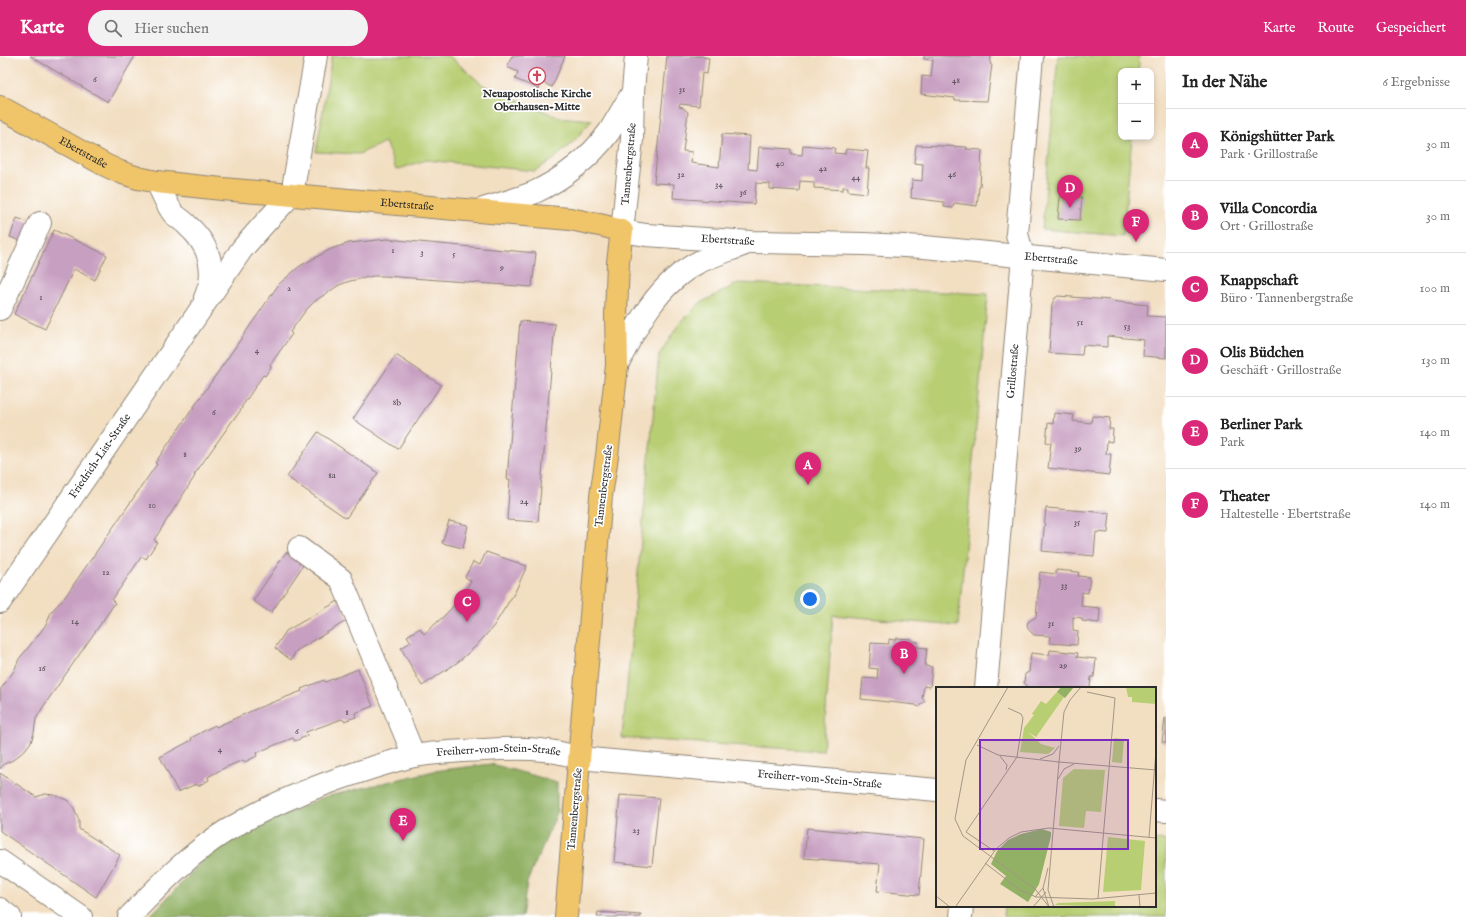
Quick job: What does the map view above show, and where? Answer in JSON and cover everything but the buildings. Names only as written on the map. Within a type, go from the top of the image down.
[{"type":"main road","name":"Ebertstraße","points":[[0,107],[105,165],[138,178],[157,182],[570,220],[604,226],[622,232]]},
{"type":"main road","name":"Tannenbergstraße","points":[[566,917],[602,496],[617,365],[616,315],[618,270],[622,232]]},
{"type":"street","points":[[292,194],[316,56]]},
{"type":"street","name":"Tannenbergstraße","points":[[622,232],[632,139],[633,91],[636,56]]},
{"type":"street","name":"Grillostraße","points":[[986,687],[1023,256],[1017,234],[1032,56]]},
{"type":"street","points":[[477,211],[532,193],[555,182],[575,167],[594,150],[608,132],[633,91]]},
{"type":"street","name":"Friedrich-List-Straße","points":[[157,182],[173,213],[198,235],[208,254],[210,265],[210,283],[201,310]]},
{"type":"street","name":"Friedrich-List-Straße","points":[[0,602],[242,249],[292,194]]},
{"type":"street","points":[[0,309],[40,223]]},
{"type":"street","name":"Ebertstraße","points":[[622,232],[751,242],[871,244],[924,247],[1166,270]]},
{"type":"street","points":[[617,365],[641,320],[659,295],[676,278],[699,262],[751,242]]},
{"type":"street","points":[[299,548],[341,579],[414,756]]},
{"type":"street","name":"Freiherr-vom-Stein-Straße","points":[[129,917],[158,886],[195,854],[226,832],[270,806],[324,784],[414,756],[442,752],[545,749],[579,758],[936,790]]},
{"type":"street","points":[[1156,810],[1166,811]]},
{"type":"street","points":[[0,861],[81,917]]},
{"type":"street","points":[[961,917],[962,907]]},
{"type":"street","points":[[0,909],[10,917]]},
{"type":"green space","points":[[332,56],[449,56],[483,85],[558,117],[592,120],[573,142],[554,159],[535,171],[426,160],[396,170],[385,142],[359,154],[316,152]]},
{"type":"green space","points":[[1058,56],[1140,56],[1138,68],[1118,68],[1118,140],[1132,140],[1123,236],[1042,229]]},
{"type":"green space","points":[[739,283],[988,294],[958,626],[833,615],[823,751],[622,738],[659,355],[679,324],[700,303]]},
{"type":"green space","points":[[491,764],[557,782],[557,813],[527,882],[522,917],[149,917],[218,845],[324,797],[434,771]]},
{"type":"green space","points":[[1156,840],[1166,841],[1166,917],[1003,917],[1004,907],[1156,907]]},
{"type":"place","name":"Neuapostolische Kirche Oberhausen-Mitte","points":[[537,76]]},
{"type":"place","name":"Olis Büdchen","points":[[1070,208]]},
{"type":"place","name":"Theater","points":[[1136,242]]},
{"type":"place","name":"Königshütter Park","points":[[808,485]]},
{"type":"place","name":"Knappschaft","points":[[467,622]]},
{"type":"place","name":"Villa Concordia","points":[[904,674]]},
{"type":"place","name":"Berliner Park","points":[[403,841]]}]
